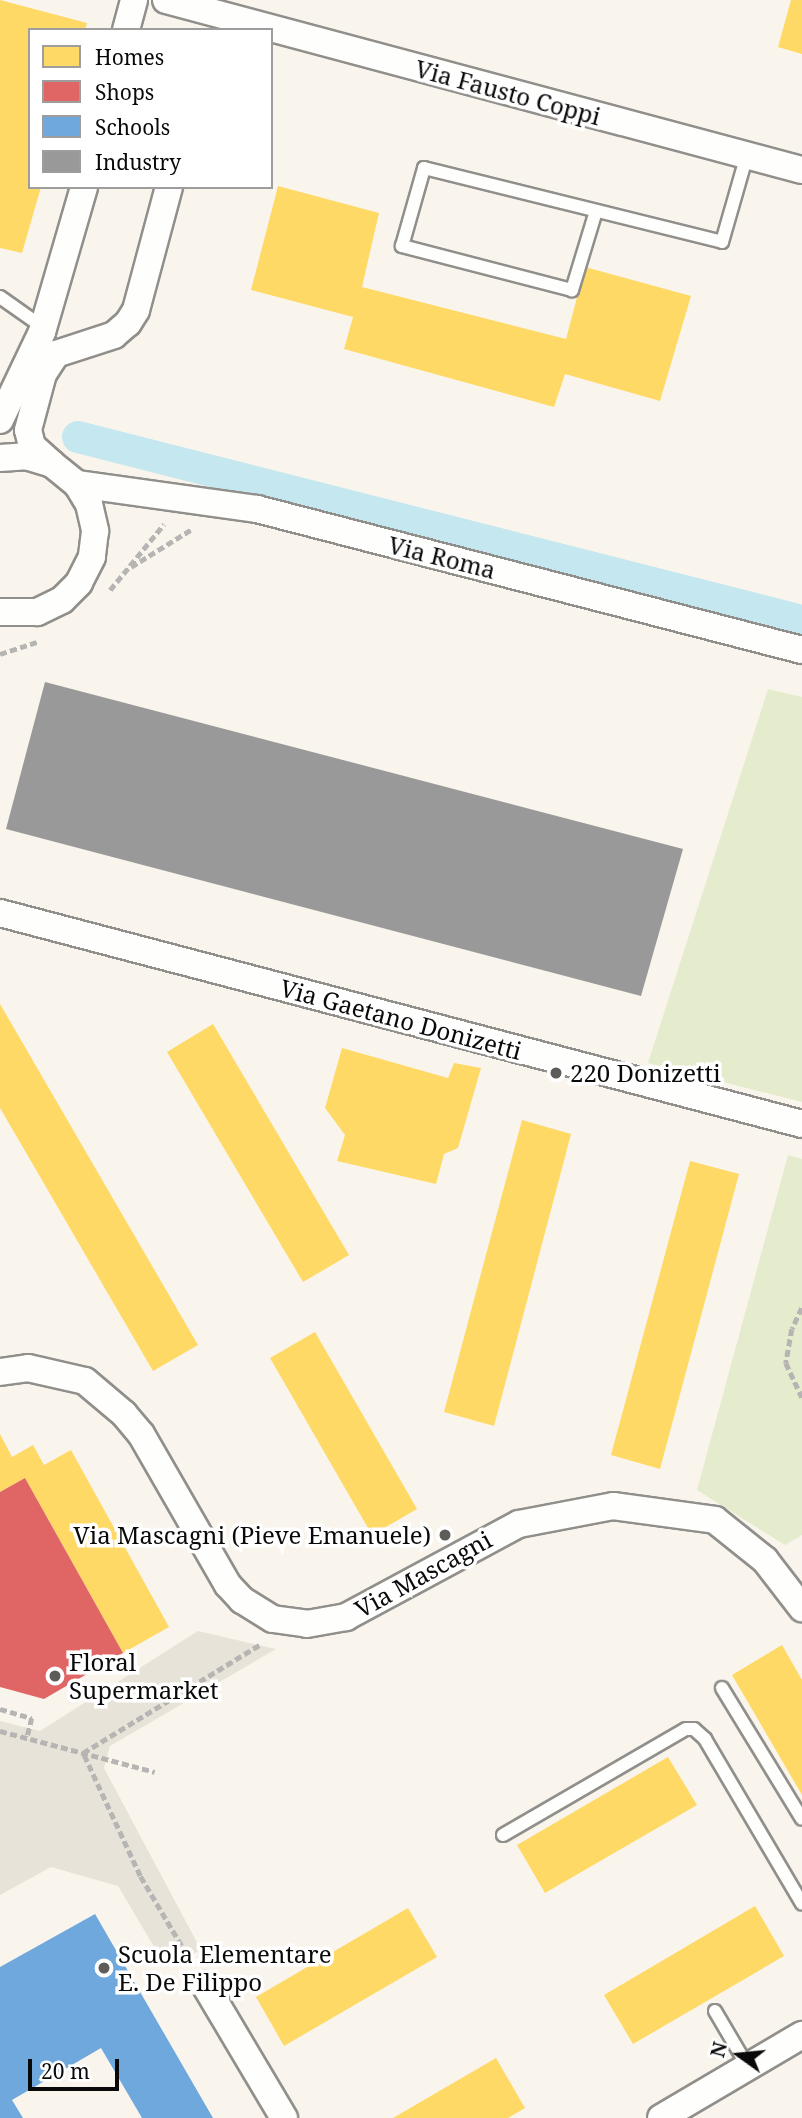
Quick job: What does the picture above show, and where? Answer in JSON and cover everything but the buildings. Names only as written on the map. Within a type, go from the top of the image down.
[{"type":"street","points":[[127,28],[134,0]]},
{"type":"street","name":"Via Fausto Coppi","points":[[166,0],[213,22],[237,28]]},
{"type":"street","name":"Via Fausto Coppi","points":[[273,37],[802,170]]},
{"type":"street","points":[[4,408],[44,328],[83,189]]},
{"type":"street","points":[[2,615],[37,612],[62,600],[79,583],[92,557],[95,531],[89,504],[77,484],[32,446],[28,430],[43,374],[56,354],[114,335],[128,323],[136,310],[168,189]]},
{"type":"street","points":[[0,458],[26,456],[52,464]]},
{"type":"street","name":"Via Roma","points":[[77,484],[257,509],[802,650]]},
{"type":"street","name":"Via Gaetano Donizetti","points":[[0,913],[802,1124]]},
{"type":"street","name":"Via Mascagni","points":[[0,1372],[28,1368],[85,1381],[124,1415],[141,1434],[228,1585],[259,1613],[290,1623],[326,1622],[367,1607],[487,1538],[519,1524],[612,1506],[715,1520],[765,1560],[801,1606]]},
{"type":"street","points":[[205,1985],[284,2118]]},
{"type":"street","points":[[661,2118],[802,2035]]},
{"type":"lane","points":[[596,211],[572,290],[402,246],[424,168],[722,242],[747,155]]},
{"type":"lane","points":[[0,297],[44,328]]},
{"type":"lane","points":[[722,1688],[802,1819]]},
{"type":"lane","points":[[503,1835],[686,1729],[694,1729],[705,1738],[802,1904]]},
{"type":"lane","points":[[715,2011],[748,2067]]},
{"type":"path","points":[[802,1308],[792,1329],[786,1363],[802,1398]]},
{"type":"path","points":[[83,1753],[275,1638],[290,1623]]},
{"type":"path","points":[[0,1709],[32,1718],[27,1738]]},
{"type":"path","points":[[0,1731],[155,1772]]},
{"type":"path","points":[[83,1753],[139,1876],[205,1985]]},
{"type":"green space","points":[[768,689],[802,697],[802,1102],[648,1063]]},
{"type":"green space","points":[[788,1155],[802,1159],[802,1535],[785,1545],[697,1490]]},
{"type":"shaded area","points":[[198,1631],[276,1649],[110,1746],[104,1768],[201,1950],[166,1967],[118,1886],[51,1867],[0,1895],[0,1721],[40,1731]]},
{"type":"waterway","points":[[78,437],[802,621]]},
{"type":"place","name":"220 Donizetti","points":[[556,1073]]},
{"type":"place","name":"Via Mascagni (Pieve Emanuele)","points":[[445,1535]]},
{"type":"place","name":"Floral Supermarket","points":[[55,1676]]},
{"type":"place","name":"Scuola Elementare E. De Filippo","points":[[104,1968]]}]
